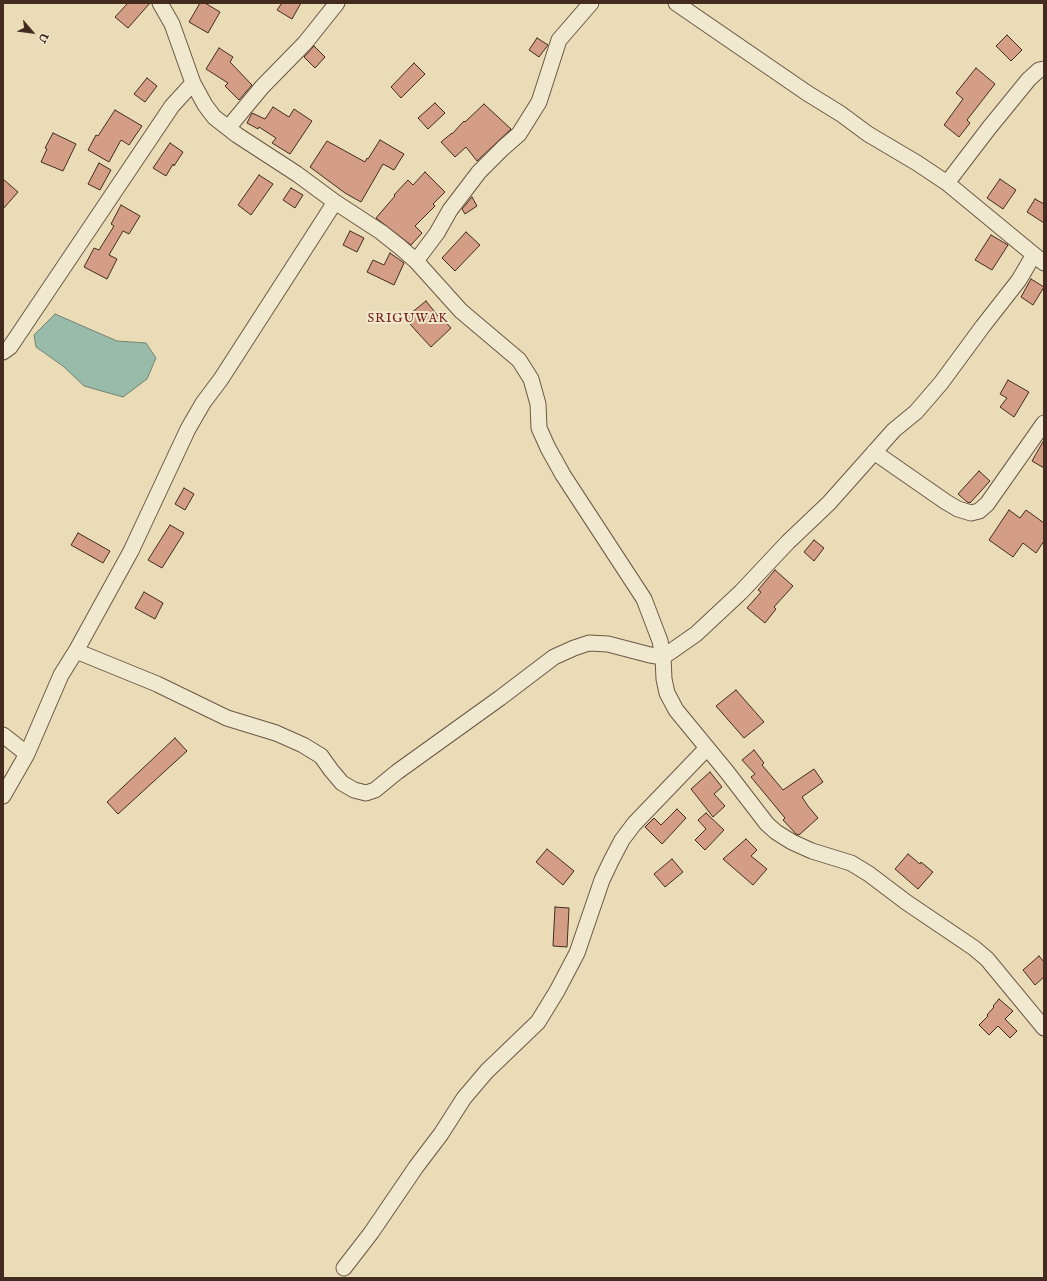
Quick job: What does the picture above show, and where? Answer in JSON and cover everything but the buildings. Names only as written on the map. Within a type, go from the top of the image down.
[{"type":"street","points":[[160,3],[172,24],[193,83],[205,106],[214,117],[335,202],[381,232],[416,261],[462,311],[519,360],[531,379],[538,404],[539,428],[548,448],[567,481],[644,599],[660,641],[667,693],[676,710],[767,824],[776,832],[792,842],[812,851],[851,863],[974,948],[987,959],[1044,1028]]},
{"type":"street","points":[[228,128],[262,87],[305,42],[337,3]]},
{"type":"street","points":[[416,261],[437,233],[450,210],[479,172],[519,134],[539,102],[559,40],[591,3]]},
{"type":"street","points":[[76,652],[157,684],[227,718],[276,733],[303,745],[321,756],[342,783],[354,790],[366,793],[375,790],[554,657],[589,643],[608,644],[663,657],[696,634],[736,597],[788,542],[829,503],[894,430],[916,412],[941,383],[982,326],[1019,280],[1039,259],[946,183],[917,163],[868,134],[841,114],[807,93],[676,3]]},
{"type":"street","points":[[946,183],[1029,79],[1039,70],[1044,69]]},
{"type":"street","points":[[3,352],[10,347],[172,106],[193,83]]},
{"type":"street","points":[[3,796],[27,754],[61,675],[76,652],[131,551],[188,429],[203,403],[221,379],[335,202]]},
{"type":"street","points":[[874,452],[946,502],[958,509],[971,513],[978,511],[987,504],[1044,423]]},
{"type":"street","points":[[3,735],[27,754]]},
{"type":"street","points":[[344,1268],[441,1134],[464,1098],[487,1071],[538,1022],[557,991],[577,953],[602,880],[622,840],[634,824],[707,748]]},
{"type":"shaded area","points":[[55,314],[117,341],[146,343],[156,358],[147,379],[123,397],[84,386],[63,366],[36,347],[34,335]]},
{"type":"district","name":"SRIGUWAK","points":[[408,319]]}]
